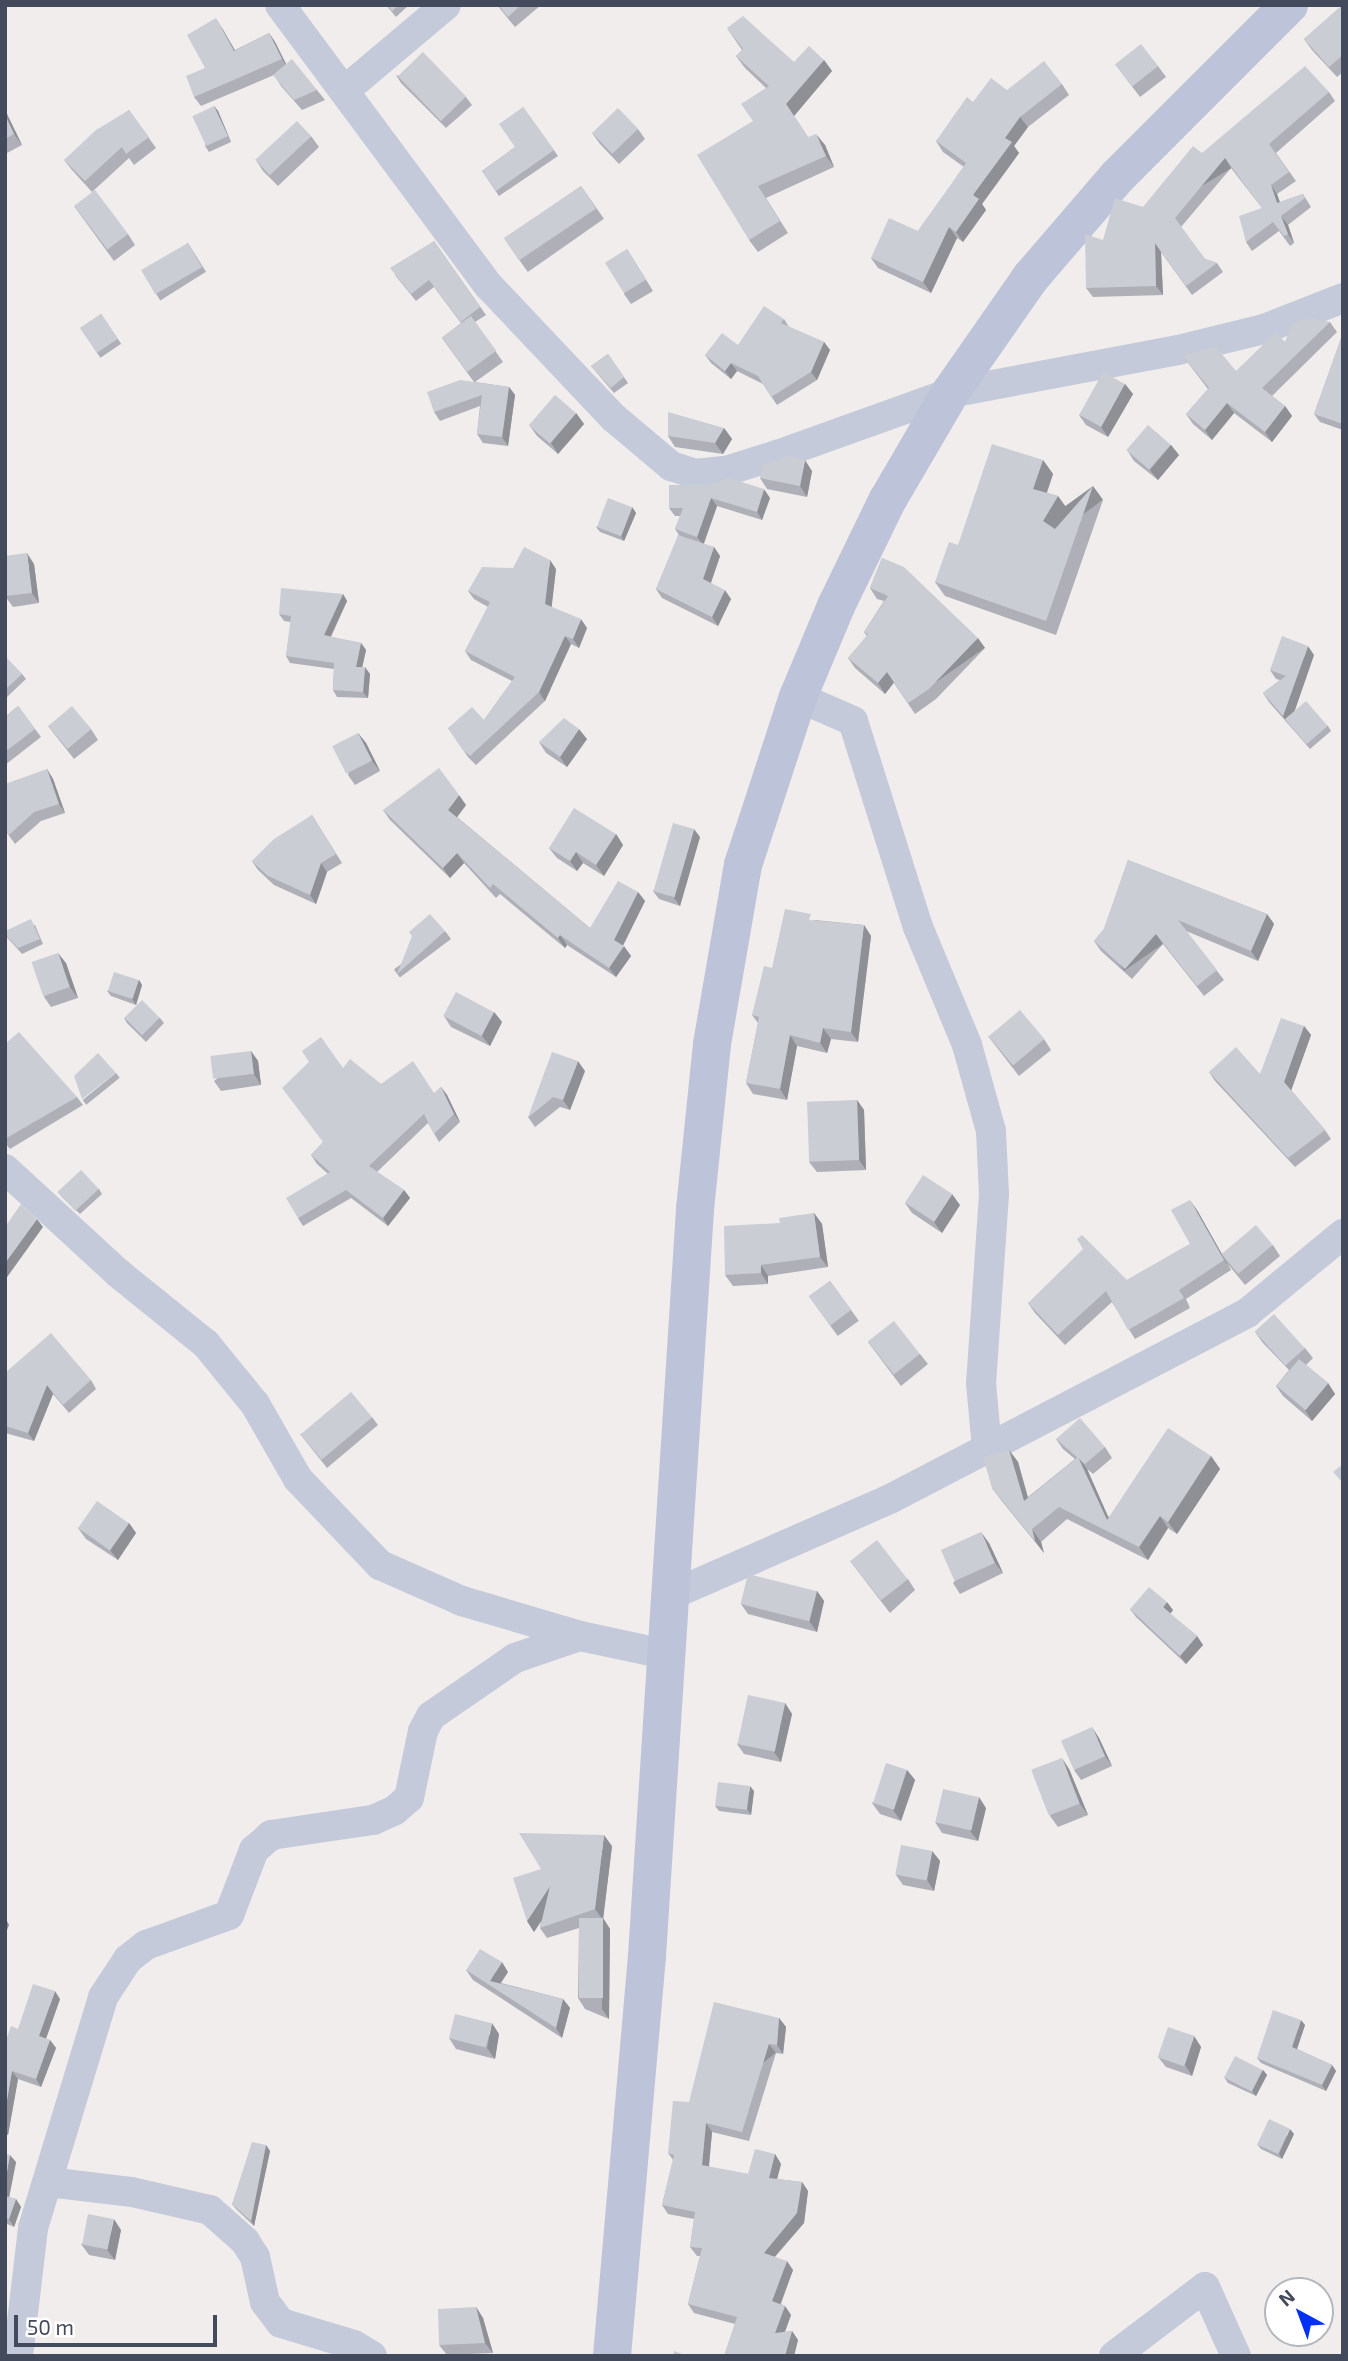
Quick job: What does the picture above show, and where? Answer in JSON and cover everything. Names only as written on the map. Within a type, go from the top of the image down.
[{"type":"main road","points":[[612,2356],[649,1929],[695,1209],[712,1044],[743,865],[798,697],[887,501],[950,393],[1031,276],[1118,176],[1289,5]]},
{"type":"street","points":[[281,5],[489,286],[551,357],[671,466],[695,474],[726,471],[950,393],[1178,350],[1264,329],[1343,298]]},
{"type":"street","points":[[344,91],[446,5]]},
{"type":"street","points":[[798,697],[853,721],[918,927],[967,1045],[991,1131],[994,1194],[981,1383],[987,1449]]},
{"type":"street","points":[[5,1169],[118,1273],[206,1344],[256,1404],[298,1479],[380,1565],[462,1601],[580,1636],[665,1654]]},
{"type":"street","points":[[669,1596],[890,1499],[1247,1313],[1343,1234]]},
{"type":"street","points":[[18,2356],[26,2255],[103,1997],[128,1959],[146,1945],[229,1915],[254,1850],[271,1835],[373,1820],[395,1810],[409,1798],[423,1731],[431,1716],[515,1658],[580,1636]]},
{"type":"street","points":[[48,2182],[132,2192],[210,2210],[246,2241],[255,2257],[265,2302],[281,2323],[354,2345],[372,2356]]},
{"type":"street","points":[[1114,2356],[1205,2287],[1236,2356]]},
{"type":"building","points":[[387,5],[399,5],[392,11]]},
{"type":"building","points":[[498,5],[521,5],[508,17]]},
{"type":"building","points":[[1342,5],[1343,55],[1329,67],[1304,39]]},
{"type":"building","points":[[743,16],[794,62],[809,46],[824,60],[786,104],[808,137],[816,134],[826,156],[758,186],[780,221],[749,240],[697,155],[753,121],[741,104],[769,86],[736,56],[743,49],[727,28]]},
{"type":"building","points":[[216,18],[234,51],[269,33],[282,59],[194,97],[186,76],[205,68],[187,35]]},
{"type":"building","points":[[1141,44],[1158,66],[1132,86],[1115,64]]},
{"type":"building","points":[[423,52],[466,97],[441,121],[398,76]]},
{"type":"building","points":[[292,59],[317,90],[294,100],[273,75]]},
{"type":"building","points":[[1044,61],[1062,84],[1020,117],[1005,138],[1012,142],[973,195],[979,199],[956,232],[949,227],[923,282],[871,258],[889,218],[918,231],[966,163],[936,141],[967,97],[973,102],[991,78],[1007,90]]},
{"type":"building","points":[[1305,66],[1329,92],[1269,144],[1289,172],[1271,185],[1277,203],[1303,194],[1305,198],[1281,216],[1288,234],[1284,236],[1273,222],[1246,242],[1239,216],[1262,208],[1225,158],[1175,218],[1205,259],[1217,263],[1186,286],[1155,243],[1156,286],[1086,288],[1085,234],[1103,240],[1115,198],[1143,207],[1193,146],[1202,153]]},
{"type":"building","points":[[214,106],[228,136],[206,146],[192,116]]},
{"type":"building","points":[[523,107],[554,150],[496,191],[482,171],[515,147],[499,124]]},
{"type":"building","points":[[618,108],[638,129],[612,154],[592,133]]},
{"type":"building","points":[[129,110],[149,137],[126,154],[122,147],[85,181],[64,160],[96,130]]},
{"type":"building","points":[[5,115],[14,134],[5,139]]},
{"type":"building","points":[[297,121],[311,136],[270,175],[255,160]]},
{"type":"building","points":[[581,186],[596,208],[519,260],[504,238]]},
{"type":"building","points":[[95,190],[128,234],[107,250],[74,206]]},
{"type":"building","points":[[434,241],[480,307],[461,322],[429,280],[411,294],[390,268]]},
{"type":"building","points":[[188,243],[202,267],[155,294],[141,270]]},
{"type":"building","points":[[627,249],[646,280],[624,293],[605,263]]},
{"type":"building","points":[[764,306],[784,319],[781,323],[824,342],[811,372],[771,397],[758,376],[731,363],[725,371],[705,355],[722,333],[738,345]]},
{"type":"building","points":[[101,314],[118,339],[97,353],[80,328]]},
{"type":"building","points":[[471,316],[496,351],[467,372],[442,337]]},
{"type":"building","points":[[1308,318],[1330,322],[1262,388],[1285,406],[1265,432],[1227,403],[1205,430],[1186,414],[1209,388],[1182,355],[1216,347],[1236,371],[1276,332],[1285,342],[1292,324]]},
{"type":"building","points":[[1343,333],[1343,424],[1314,414]]},
{"type":"building","points":[[608,354],[624,377],[611,388],[591,366]]},
{"type":"building","points":[[1103,372],[1125,384],[1101,427],[1079,415]]},
{"type":"building","points":[[460,380],[509,387],[502,437],[477,434],[482,395],[434,412],[427,392]]},
{"type":"building","points":[[555,395],[576,413],[550,444],[529,425]]},
{"type":"building","points":[[668,412],[724,428],[715,443],[668,436]]},
{"type":"building","points":[[1148,425],[1171,445],[1149,470],[1126,450]]},
{"type":"building","points":[[992,444],[1043,460],[1033,489],[1058,496],[1043,521],[1055,529],[1093,486],[1046,621],[935,582],[949,542],[958,545]]},
{"type":"building","points":[[788,456],[805,460],[800,486],[760,478],[763,465]]},
{"type":"building","points":[[729,478],[764,489],[757,512],[711,498],[697,537],[675,529],[683,508],[669,508],[669,485],[706,485]]},
{"type":"building","points":[[608,498],[632,507],[621,536],[597,527]]},
{"type":"building","points":[[678,535],[714,547],[703,579],[725,590],[712,617],[656,589]]},
{"type":"building","points":[[524,547],[550,560],[545,604],[581,619],[573,639],[565,636],[539,692],[470,756],[448,728],[472,707],[484,720],[515,677],[465,651],[490,602],[468,591],[482,567],[513,568]]},
{"type":"building","points":[[27,553],[32,593],[5,596],[5,556]]},
{"type":"building","points":[[882,558],[904,567],[978,638],[929,689],[908,703],[887,672],[878,683],[848,658],[868,634],[864,632],[888,596],[870,588]]},
{"type":"building","points":[[281,588],[343,594],[324,635],[361,643],[356,667],[365,667],[363,692],[333,690],[334,663],[286,656],[291,616],[279,614]]},
{"type":"building","points":[[1282,636],[1308,646],[1283,716],[1263,693],[1286,676],[1270,670]]},
{"type":"building","points":[[5,657],[22,674],[5,690]]},
{"type":"building","points":[[1306,701],[1328,726],[1307,744],[1285,719]]},
{"type":"building","points":[[18,706],[35,729],[5,752],[5,717]]},
{"type":"building","points":[[72,706],[91,729],[68,749],[48,726]]},
{"type":"building","points":[[564,718],[579,729],[560,757],[539,742]]},
{"type":"building","points":[[358,733],[372,761],[346,774],[332,746]]},
{"type":"building","points":[[439,768],[459,795],[448,810],[590,928],[618,881],[638,892],[614,940],[624,946],[609,968],[560,935],[558,938],[493,884],[490,888],[457,853],[443,868],[383,810]]},
{"type":"building","points":[[47,769],[59,804],[34,812],[9,835],[5,830],[5,784]]},
{"type":"building","points":[[574,808],[616,834],[596,865],[576,852],[570,861],[549,848]]},
{"type":"building","points":[[312,815],[336,854],[321,863],[310,895],[268,876],[252,861],[274,839]]},
{"type":"building","points":[[673,823],[694,829],[675,897],[653,891]]},
{"type":"building","points":[[1128,860],[1267,914],[1251,951],[1178,920],[1217,970],[1197,986],[1156,934],[1125,969],[1094,941],[1104,929]]},
{"type":"building","points":[[785,909],[811,914],[809,920],[864,925],[851,1032],[823,1028],[820,1043],[790,1035],[780,1089],[746,1083],[759,1017],[752,1015],[764,966],[772,968]]},
{"type":"building","points":[[430,914],[445,931],[397,974],[412,936],[409,932]]},
{"type":"building","points":[[31,919],[40,939],[18,948],[5,931]]},
{"type":"building","points":[[58,953],[70,987],[43,996],[32,962]]},
{"type":"building","points":[[114,972],[139,980],[133,999],[108,991]]},
{"type":"building","points":[[456,992],[494,1012],[481,1036],[443,1016]]},
{"type":"building","points":[[142,1000],[160,1018],[142,1035],[124,1018]]},
{"type":"building","points":[[1020,1010],[1044,1039],[1013,1065],[989,1036]]},
{"type":"building","points":[[1281,1018],[1304,1026],[1284,1082],[1325,1130],[1288,1158],[1209,1072],[1236,1047],[1260,1074]]},
{"type":"building","points":[[19,1032],[77,1097],[5,1139],[5,1044]]},
{"type":"building","points":[[321,1037],[343,1068],[350,1059],[381,1084],[413,1061],[434,1093],[441,1087],[454,1114],[434,1134],[424,1114],[369,1166],[404,1190],[383,1218],[346,1190],[298,1218],[286,1198],[330,1172],[311,1155],[323,1142],[282,1088],[309,1062],[302,1051]]},
{"type":"building","points":[[251,1051],[254,1074],[213,1079],[210,1056]]},
{"type":"building","points":[[552,1052],[578,1061],[563,1100],[553,1097],[528,1117]]},
{"type":"building","points":[[98,1053],[116,1073],[82,1099],[74,1076]]},
{"type":"building","points":[[857,1100],[859,1160],[809,1162],[807,1102]]},
{"type":"building","points":[[81,1170],[99,1189],[75,1211],[58,1192]]},
{"type":"building","points":[[923,1175],[952,1194],[934,1222],[905,1203]]},
{"type":"building","points":[[1190,1200],[1224,1260],[1179,1290],[1184,1298],[1128,1330],[1106,1291],[1058,1335],[1028,1303],[1083,1249],[1077,1239],[1082,1235],[1127,1280],[1190,1244],[1171,1210]]},
{"type":"building","points":[[21,1204],[37,1219],[5,1263],[5,1227]]},
{"type":"building","points":[[814,1213],[820,1257],[761,1265],[761,1273],[725,1275],[724,1226],[780,1223],[779,1218]]},
{"type":"building","points":[[1256,1225],[1273,1245],[1238,1274],[1222,1254]]},
{"type":"building","points":[[830,1281],[851,1310],[830,1325],[809,1296]]},
{"type":"building","points":[[1274,1314],[1305,1348],[1285,1366],[1255,1331]]},
{"type":"building","points":[[894,1321],[920,1354],[894,1374],[868,1341]]},
{"type":"building","points":[[51,1333],[91,1380],[63,1405],[47,1385],[28,1433],[5,1426],[5,1371]]},
{"type":"building","points":[[1299,1359],[1328,1383],[1306,1410],[1277,1386]]},
{"type":"building","points":[[351,1392],[372,1417],[322,1460],[300,1434]]},
{"type":"building","points":[[1080,1418],[1105,1447],[1085,1464],[1056,1439]]},
{"type":"building","points":[[1168,1428],[1211,1456],[1168,1522],[1160,1516],[1139,1547],[1059,1507],[1032,1529],[1035,1541],[992,1488],[983,1457],[1009,1450],[1024,1501],[1078,1457],[1107,1520]]},
{"type":"building","points":[[1343,1464],[1343,1483],[1333,1472]]},
{"type":"building","points":[[97,1501],[129,1523],[110,1550],[78,1528]]},
{"type":"building","points":[[981,1532],[995,1563],[955,1581],[941,1550]]},
{"type":"building","points":[[877,1540],[908,1579],[881,1600],[850,1561]]},
{"type":"building","points":[[748,1574],[817,1591],[809,1621],[741,1604]]},
{"type":"building","points":[[1149,1587],[1167,1602],[1163,1607],[1197,1636],[1180,1656],[1130,1609]]},
{"type":"building","points":[[748,1695],[785,1703],[775,1752],[738,1744]]},
{"type":"building","points":[[1092,1727],[1105,1756],[1074,1770],[1061,1741]]},
{"type":"building","points":[[1062,1758],[1080,1804],[1049,1816],[1031,1770]]},
{"type":"building","points":[[886,1763],[907,1770],[894,1810],[873,1803]]},
{"type":"building","points":[[718,1782],[750,1786],[747,1810],[715,1806]]},
{"type":"building","points":[[943,1789],[979,1797],[971,1830],[935,1822]]},
{"type":"building","points":[[519,1833],[604,1835],[595,1909],[540,1928],[550,1886],[527,1921],[513,1878],[541,1869]]},
{"type":"building","points":[[901,1845],[932,1851],[927,1881],[895,1874]]},
{"type":"building","points":[[579,1918],[603,1918],[603,1998],[579,1998]]},
{"type":"building","points":[[480,1949],[502,1962],[490,1981],[563,1999],[556,2028],[466,1970]]},
{"type":"building","points":[[33,1984],[55,1991],[39,2036],[50,2040],[36,2079],[12,2071],[5,2112],[5,2043],[11,2026],[18,2029]]},
{"type":"building","points":[[714,2002],[779,2018],[777,2045],[769,2044],[742,2132],[706,2123],[702,2165],[748,2174],[755,2149],[775,2154],[769,2178],[802,2182],[797,2213],[764,2253],[787,2261],[772,2301],[785,2306],[775,2333],[792,2331],[785,2356],[724,2356],[737,2317],[688,2304],[702,2248],[690,2247],[695,2212],[662,2205],[674,2155],[668,2153],[673,2101],[689,2102]]},
{"type":"building","points":[[1273,2010],[1301,2020],[1292,2047],[1332,2065],[1322,2085],[1257,2058]]},
{"type":"building","points":[[455,2014],[492,2023],[486,2047],[449,2038]]},
{"type":"building","points":[[1168,2027],[1194,2036],[1184,2066],[1158,2057]]},
{"type":"building","points":[[1235,2056],[1263,2070],[1252,2091],[1224,2077]]},
{"type":"building","points":[[1269,2119],[1290,2129],[1278,2154],[1257,2144]]},
{"type":"building","points":[[252,2142],[266,2145],[251,2221],[232,2204]]},
{"type":"building","points":[[5,2154],[10,2155],[5,2183]]},
{"type":"building","points":[[5,2196],[16,2199],[9,2219],[5,2218]]},
{"type":"building","points":[[88,2214],[114,2219],[108,2249],[82,2244]]},
{"type":"building","points":[[476,2307],[485,2343],[439,2345],[438,2309]]},
{"type":"building","points":[[674,2351],[688,2356],[673,2356]]}]
